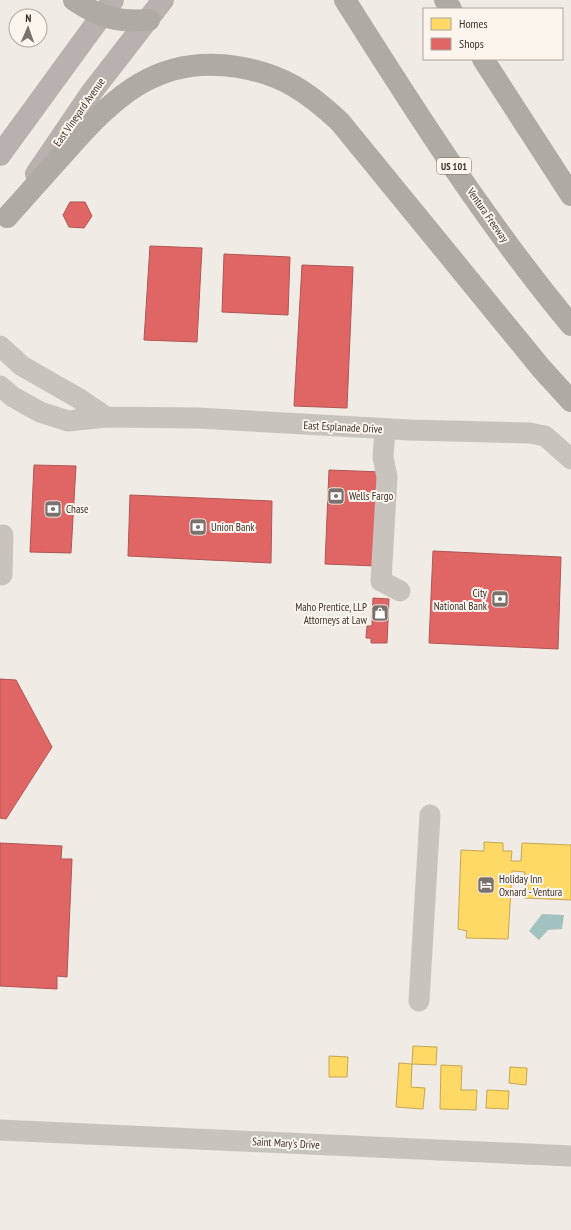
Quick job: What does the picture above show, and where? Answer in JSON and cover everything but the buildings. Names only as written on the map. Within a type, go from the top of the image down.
[{"type":"highway","points":[[74,0],[107,8],[126,21],[149,20]]},
{"type":"highway","name":"Ventura Freeway","points":[[345,0],[451,162],[532,278],[571,325]]},
{"type":"highway","points":[[484,60],[571,195]]},
{"type":"highway","points":[[4,222],[99,115],[131,89],[162,73],[193,65],[212,64],[256,70],[277,77],[300,89],[318,101],[340,122],[541,368],[571,401]]},
{"type":"main road","name":"East Vineyard Avenue","points":[[4,222],[91,93],[163,0]]},
{"type":"main road","points":[[4,145],[107,8]]},
{"type":"street","points":[[0,346],[22,366],[78,398],[106,417]]},
{"type":"street","name":"East Esplanade Drive","points":[[0,386],[13,397],[40,412],[68,421],[106,417],[197,418],[385,429],[530,433],[545,436],[571,459]]},
{"type":"street","points":[[385,429],[383,457],[387,477],[381,581],[400,591]]},
{"type":"street","points":[[2,535],[2,575]]},
{"type":"street","points":[[419,1002],[430,815]]},
{"type":"street","name":"Saint Mary's Drive","points":[[0,1130],[571,1156]]},
{"type":"water","points":[[542,914],[564,915],[562,929],[548,930],[539,940],[529,931]]},
{"type":"place","name":"Wells Fargo","points":[[336,496]]},
{"type":"place","name":"Chase","points":[[53,509]]},
{"type":"place","name":"Union Bank","points":[[198,527]]},
{"type":"place","name":"City National Bank","points":[[500,599]]},
{"type":"place","name":"Maho Prentice, LLP Attorneys at Law","points":[[380,613]]},
{"type":"place","name":"Holiday Inn Oxnard - Ventura","points":[[486,885]]}]
